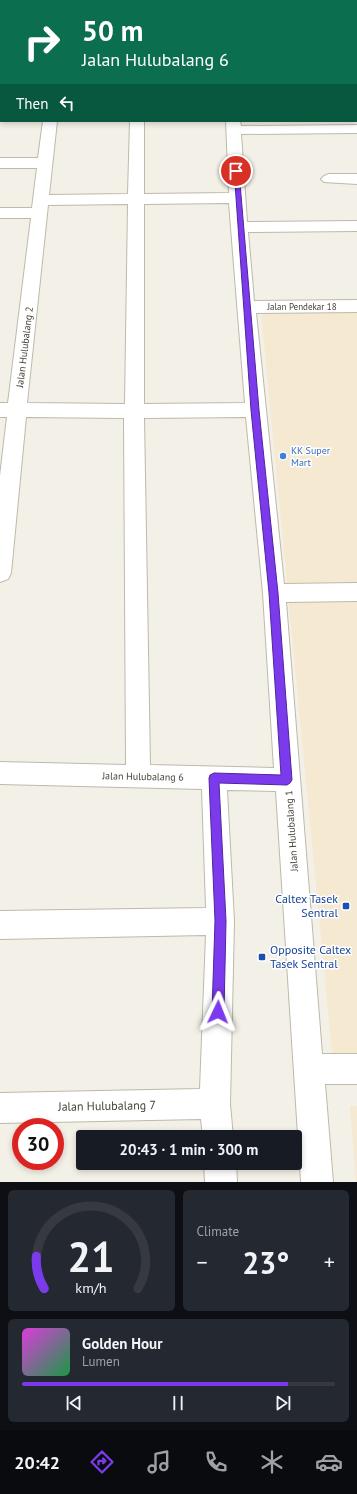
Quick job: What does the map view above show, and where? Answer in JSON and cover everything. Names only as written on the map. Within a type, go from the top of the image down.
[{"type":"street","name":"Jalan Hulubalang 2","points":[[0,572],[8,410],[41,206],[50,122]]},
{"type":"street","points":[[136,122],[134,411],[138,776]]},
{"type":"street","points":[[233,126],[357,129]]},
{"type":"street","name":"Jalan Hulubalang 1","points":[[233,126],[237,198],[255,410],[274,593],[317,1182]]},
{"type":"street","points":[[0,163],[46,163]]},
{"type":"street","points":[[329,179],[357,179]]},
{"type":"street","points":[[0,213],[41,206],[135,199],[237,198]]},
{"type":"street","points":[[240,227],[357,226]]},
{"type":"street","name":"Jalan Pendekar 18","points":[[247,307],[357,306]]},
{"type":"street","points":[[8,410],[255,410]]},
{"type":"street","points":[[274,593],[357,592]]},
{"type":"street","name":"Jalan Hulubalang 6","points":[[0,773],[287,780]]},
{"type":"street","points":[[214,778],[220,921],[215,1104],[217,1130]]},
{"type":"street","points":[[0,925],[220,921]]},
{"type":"street","points":[[309,1069],[357,1069]]},
{"type":"street","name":"Jalan Hulubalang 7","points":[[0,1108],[215,1104]]},
{"type":"street","points":[[220,1170],[221,1182]]},
{"type":"shaded area","points":[[357,311],[357,1053],[332,1053],[261,312]]},
{"type":"shaded area","points":[[350,1106],[357,1106],[357,1182],[356,1182]]},
{"type":"place","name":"KK Super Mart","points":[[283,456]]},
{"type":"place","name":"Caltex Tasek Sentral","points":[[346,906]]},
{"type":"place","name":"Opposite Caltex Tasek Sentral","points":[[262,957]]},
{"type":"route","points":[[218,1012],[220,921],[214,778],[287,780],[274,593],[255,410],[236,171]]}]
